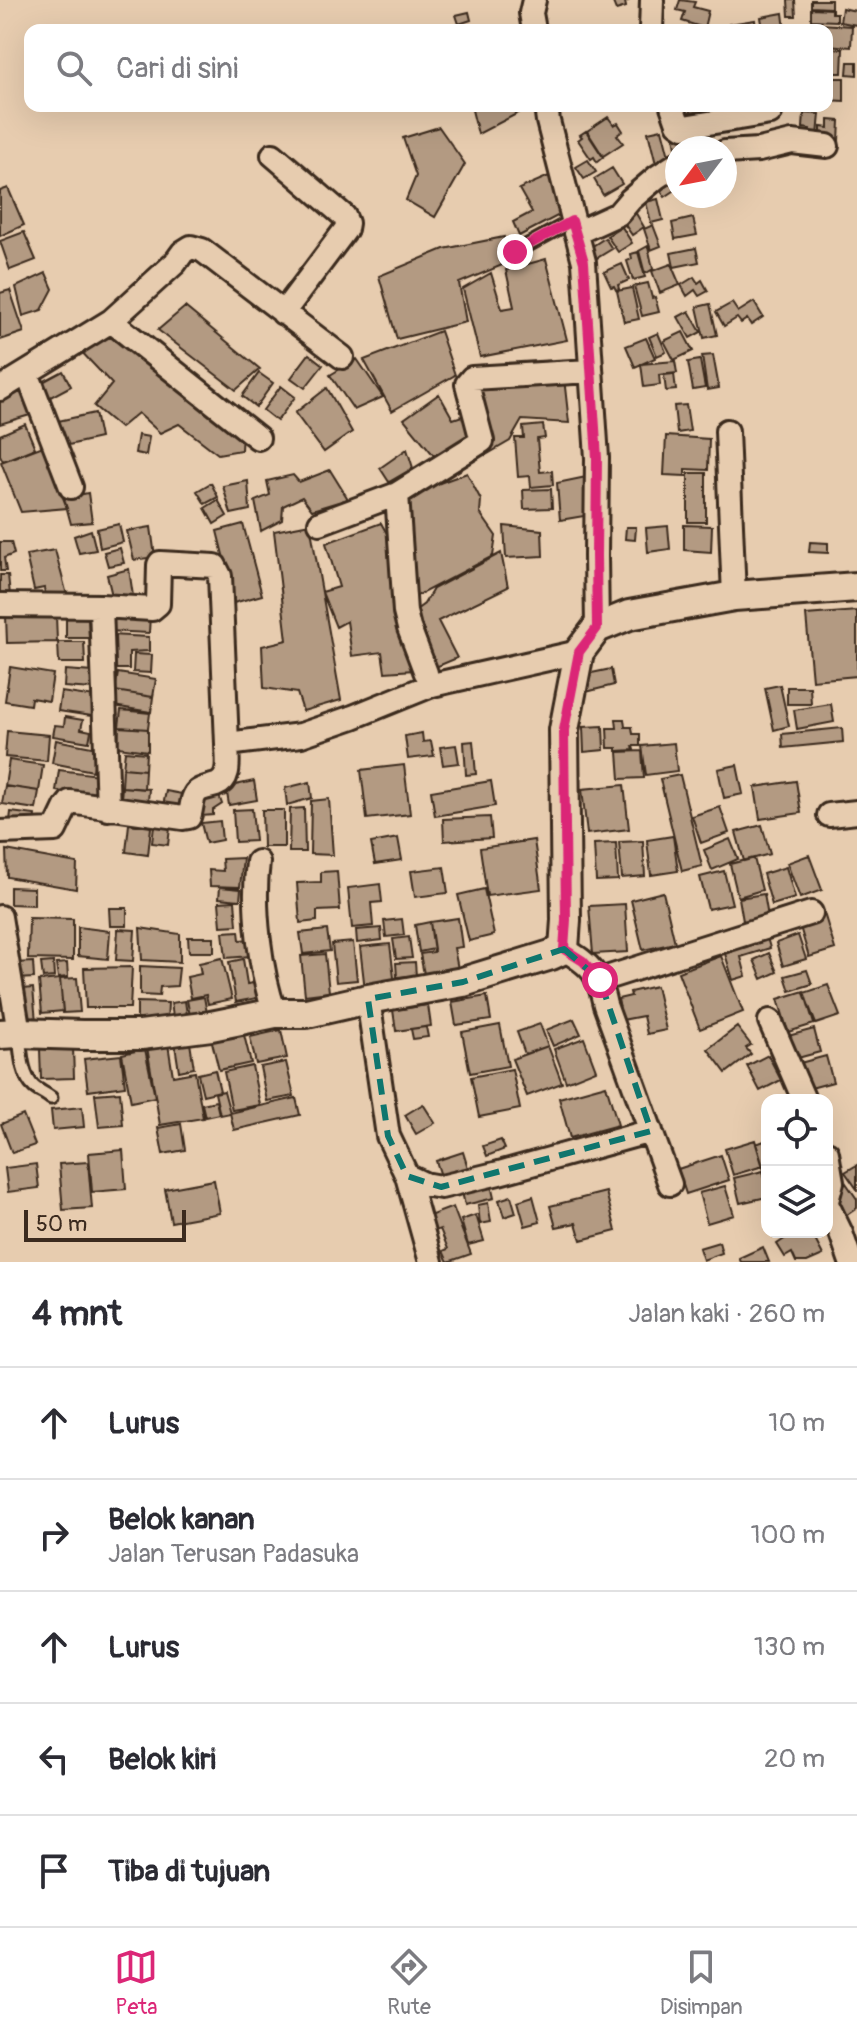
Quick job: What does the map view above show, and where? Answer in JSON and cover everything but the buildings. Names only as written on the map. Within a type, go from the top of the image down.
[{"type":"street","points":[[533,24],[531,13],[534,0]]},
{"type":"street","points":[[651,24],[652,0]]},
{"type":"street","points":[[547,112],[584,262],[597,458],[597,628]]},
{"type":"street","points":[[674,112],[678,123],[684,127],[770,113]]},
{"type":"street","points":[[737,151],[792,142],[827,146]]},
{"type":"street","points":[[273,155],[344,216],[347,223],[346,229],[283,313]]},
{"type":"street","points":[[574,227],[618,214],[630,200],[665,172]]},
{"type":"street","points":[[0,389],[111,321],[191,247],[202,250],[342,357]]},
{"type":"street","points":[[111,321],[258,438]]},
{"type":"street","points":[[320,523],[397,494],[482,441],[467,384],[472,378],[590,371]]},
{"type":"street","points":[[27,373],[71,487]]},
{"type":"street","points":[[727,431],[734,596]]},
{"type":"street","points":[[397,494],[405,612],[426,673]]},
{"type":"street","points":[[0,605],[152,609],[158,604],[160,563],[215,566],[220,576],[227,744],[227,776],[221,784],[194,795],[189,817],[70,802],[55,830],[0,832]]},
{"type":"street","points":[[564,949],[564,730],[579,652],[597,628],[629,615],[734,596],[857,587]]},
{"type":"street","points":[[101,606],[108,809]]},
{"type":"street","points":[[227,744],[301,735],[432,685],[579,652]]},
{"type":"street","points":[[829,815],[857,812]]},
{"type":"street","points":[[258,862],[254,885],[261,960],[266,990],[275,1013]]},
{"type":"street","points":[[600,980],[811,913]]},
{"type":"street","points":[[0,917],[9,1034],[141,1035],[211,1026],[275,1013],[307,1013],[463,982],[564,949]]},
{"type":"street","points":[[564,949],[583,961],[600,980],[605,1005],[670,1184]]},
{"type":"street","points":[[368,999],[388,1136],[407,1176],[431,1262]]},
{"type":"street","points":[[770,1021],[801,1094]]},
{"type":"street","points":[[407,1176],[441,1187],[651,1131]]},
{"type":"street","points":[[833,1215],[851,1262]]},
{"type":"lane","points":[[515,252],[574,227]]},
{"type":"lane","points":[[9,1034],[21,1054],[28,1078],[34,1087],[51,1098]]},
{"type":"highlighted area","points":[[564,949],[600,980],[651,1131],[441,1187],[407,1176],[388,1136],[368,999],[463,982]]},
{"type":"route","points":[[515,252],[572,221],[584,262],[597,458],[597,628],[579,652],[564,730],[564,949],[583,961],[600,980]]}]
